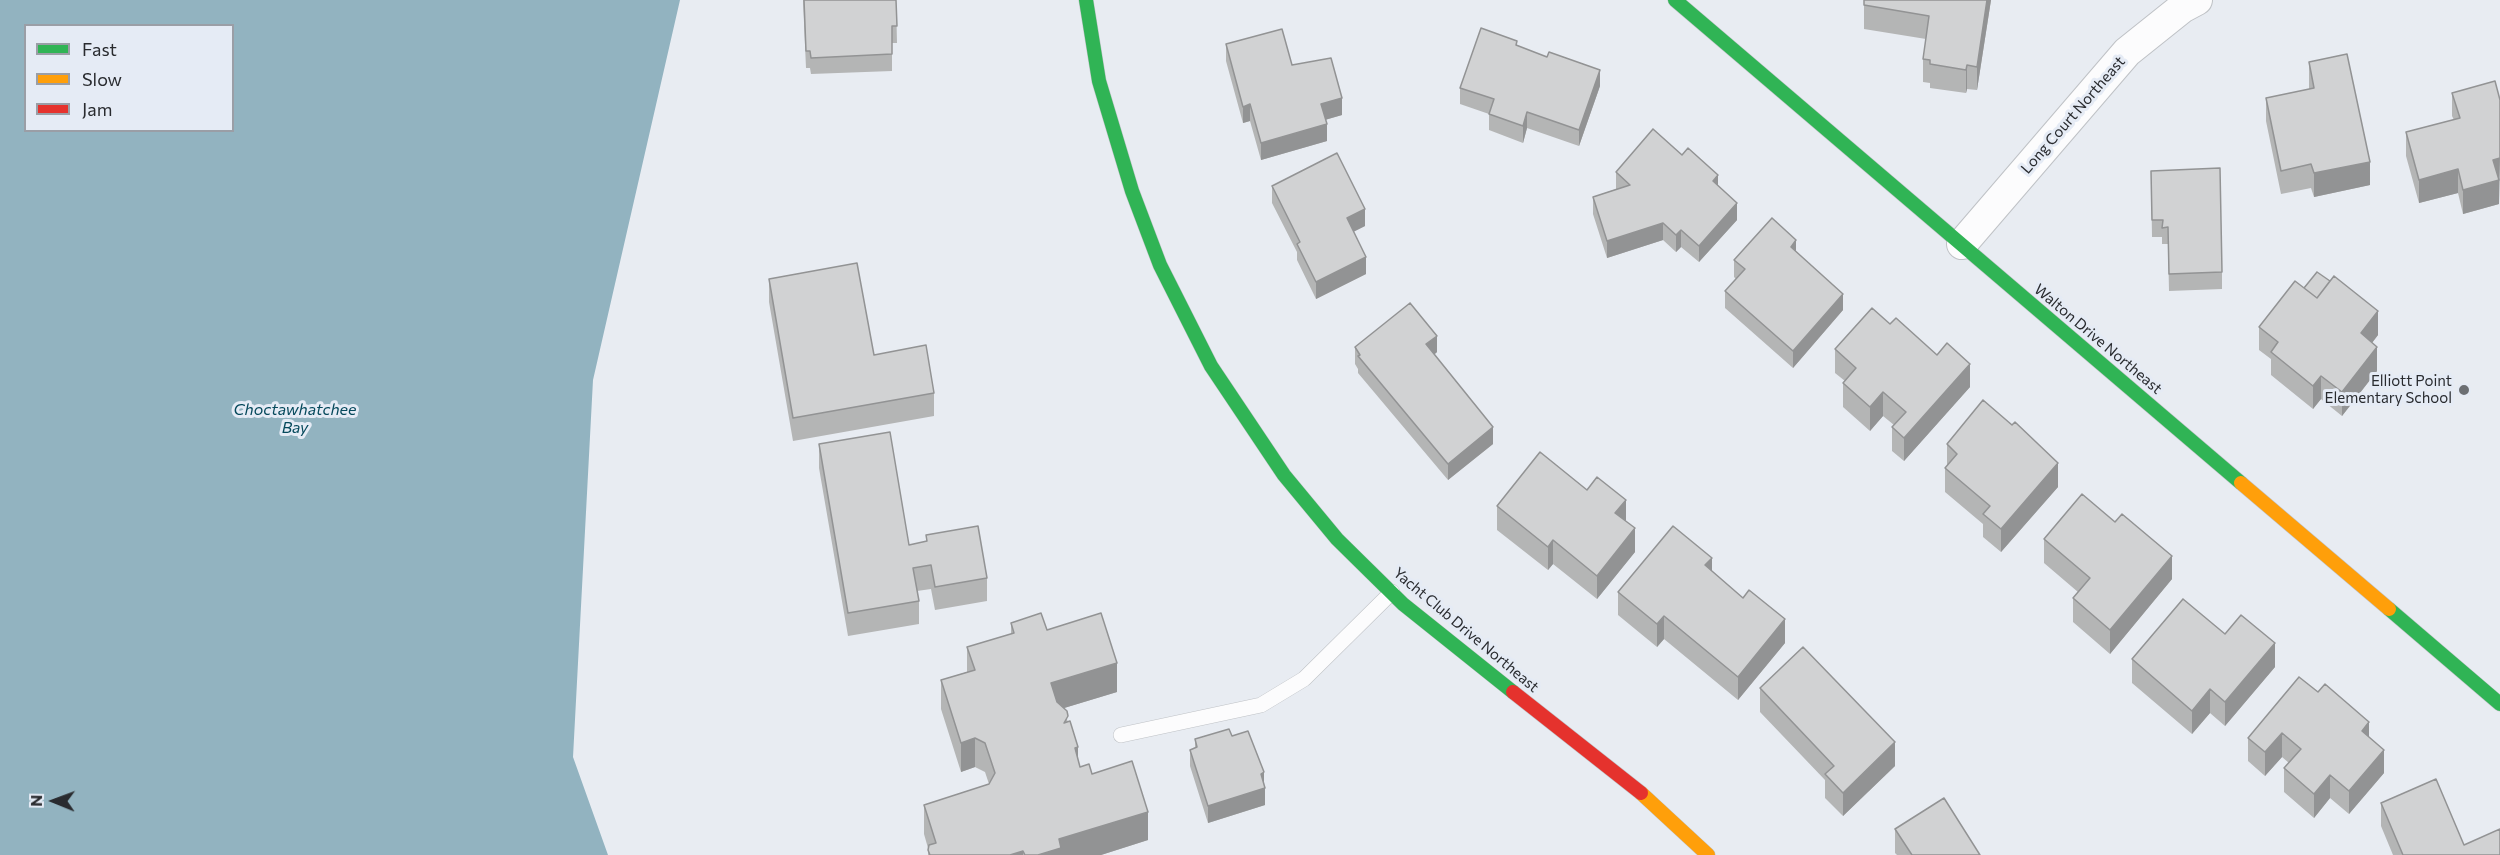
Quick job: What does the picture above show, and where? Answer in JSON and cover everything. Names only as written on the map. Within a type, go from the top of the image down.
[{"type":"street","name":"Yacht Club Drive Northeast","points":[[1086,0],[1099,81],[1132,190],[1160,265],[1211,366],[1238,411],[1284,475],[1337,539],[1392,592],[1664,811],[1708,855]]},
{"type":"street","name":"Walton Drive Northeast","points":[[1675,0],[2500,704]]},
{"type":"street","name":"Long Court Northeast","points":[[1962,244],[2127,52],[2163,21],[2197,0]]},
{"type":"lane","points":[[1121,735],[1261,705],[1305,679],[1392,592]]},
{"type":"water","name":"Choctawhatchee Bay","points":[[0,0],[680,0],[593,380],[573,757],[608,855],[0,855]]},
{"type":"building","points":[[804,0],[896,0],[897,26],[892,26],[892,54],[811,58],[810,51],[806,51]]},
{"type":"building","points":[[1864,0],[1987,0],[1977,67],[1967,65],[1966,70],[1930,64],[1930,60],[1923,59],[1929,16],[1864,5]]},
{"type":"building","points":[[1481,28],[1517,41],[1516,45],[1547,57],[1549,52],[1600,70],[1579,130],[1527,112],[1523,126],[1489,114],[1494,99],[1460,88]]},
{"type":"building","points":[[1282,29],[1292,65],[1331,58],[1342,98],[1321,104],[1327,124],[1261,143],[1250,104],[1243,107],[1226,44]]},
{"type":"building","points":[[2347,54],[2370,162],[2314,173],[2311,164],[2281,171],[2266,98],[2314,88],[2309,62]]},
{"type":"building","points":[[2495,81],[2500,100],[2500,158],[2493,160],[2499,180],[2463,190],[2458,169],[2419,180],[2406,132],[2460,118],[2452,93]]},
{"type":"building","points":[[1653,129],[1682,155],[1688,148],[1718,175],[1713,181],[1737,203],[1699,246],[1681,230],[1676,235],[1663,223],[1607,241],[1593,197],[1630,185],[1616,172]]},
{"type":"building","points":[[1337,153],[1365,209],[1347,218],[1366,257],[1316,282],[1297,244],[1300,242],[1272,186]]},
{"type":"building","points":[[2220,168],[2222,272],[2169,274],[2168,227],[2162,228],[2163,220],[2152,220],[2151,171]]},
{"type":"building","points":[[1772,218],[1796,240],[1791,247],[1843,294],[1793,351],[1725,291],[1745,269],[1734,260]]},
{"type":"building","points":[[857,263],[874,355],[926,345],[934,393],[793,418],[769,279]]},
{"type":"building","points":[[2317,272],[2330,281],[2317,298],[2304,288]]},
{"type":"building","points":[[2334,276],[2378,311],[2361,333],[2377,347],[2342,392],[2321,376],[2313,386],[2271,352],[2278,342],[2259,327],[2295,281],[2317,298]]},
{"type":"building","points":[[1410,303],[1437,336],[1426,344],[1493,427],[1448,464],[1358,356],[1360,355],[1355,347]]},
{"type":"building","points":[[1872,308],[1890,324],[1896,318],[1937,355],[1947,343],[1970,364],[1904,438],[1892,427],[1906,412],[1883,392],[1870,407],[1843,383],[1856,368],[1835,349]]},
{"type":"building","points":[[1983,400],[2012,425],[2015,422],[2058,463],[2001,529],[1983,514],[1990,506],[1945,468],[1957,454],[1947,444]]},
{"type":"building","points":[[890,432],[909,545],[927,541],[926,535],[978,526],[987,578],[935,587],[931,565],[913,568],[919,601],[848,613],[819,444]]},
{"type":"building","points":[[1540,452],[1587,490],[1597,477],[1626,500],[1615,513],[1635,528],[1597,576],[1553,540],[1548,547],[1497,506]]},
{"type":"building","points":[[2082,494],[2115,522],[2122,514],[2172,556],[2110,630],[2073,598],[2090,578],[2044,539]]},
{"type":"building","points":[[1673,526],[1712,558],[1705,565],[1743,598],[1749,590],[1785,619],[1738,677],[1664,616],[1657,624],[1618,592]]},
{"type":"building","points":[[2183,599],[2225,634],[2241,615],[2275,643],[2225,702],[2210,689],[2192,711],[2132,659]]},
{"type":"building","points":[[1041,613],[1047,630],[1101,613],[1117,663],[1051,683],[1057,702],[1067,711],[1068,716],[1064,723],[1070,721],[1078,747],[1075,748],[1080,767],[1089,764],[1092,774],[1132,761],[1148,812],[1059,839],[1061,848],[1038,855],[1025,855],[1023,851],[1010,855],[930,855],[929,845],[936,843],[924,805],[989,784],[995,773],[985,743],[975,738],[961,743],[941,680],[975,670],[967,647],[1014,633],[1011,623]]},
{"type":"building","points":[[1803,647],[1895,742],[1843,793],[1825,774],[1834,766],[1760,688]]},
{"type":"building","points":[[2299,677],[2318,692],[2325,684],[2369,722],[2362,731],[2384,750],[2349,791],[2330,775],[2314,794],[2284,768],[2301,749],[2282,733],[2265,752],[2248,738]]},
{"type":"building","points":[[1229,729],[1232,736],[1248,731],[1264,772],[1261,774],[1265,788],[1208,806],[1190,750],[1197,747],[1195,739]]},
{"type":"building","points":[[2436,779],[2464,845],[2500,829],[2500,855],[2403,855],[2381,803]]},
{"type":"building","points":[[1944,798],[1980,855],[1912,855],[1895,829]]},
{"type":"traffic: fast","points":[[1086,0],[1099,81],[1132,191],[1160,265],[1211,366],[1284,475],[1337,539],[1403,604],[1513,692]]},
{"type":"traffic: fast","points":[[1675,0],[2241,483]]},
{"type":"traffic: fast","points":[[2389,609],[2500,704]]},
{"type":"traffic: slow","points":[[2241,483],[2389,609]]},
{"type":"traffic: slow","points":[[1641,793],[1708,855]]},
{"type":"traffic: jam","points":[[1513,692],[1641,793]]},
{"type":"place","name":"Elliott Point Elementary School","points":[[2464,390]]}]
